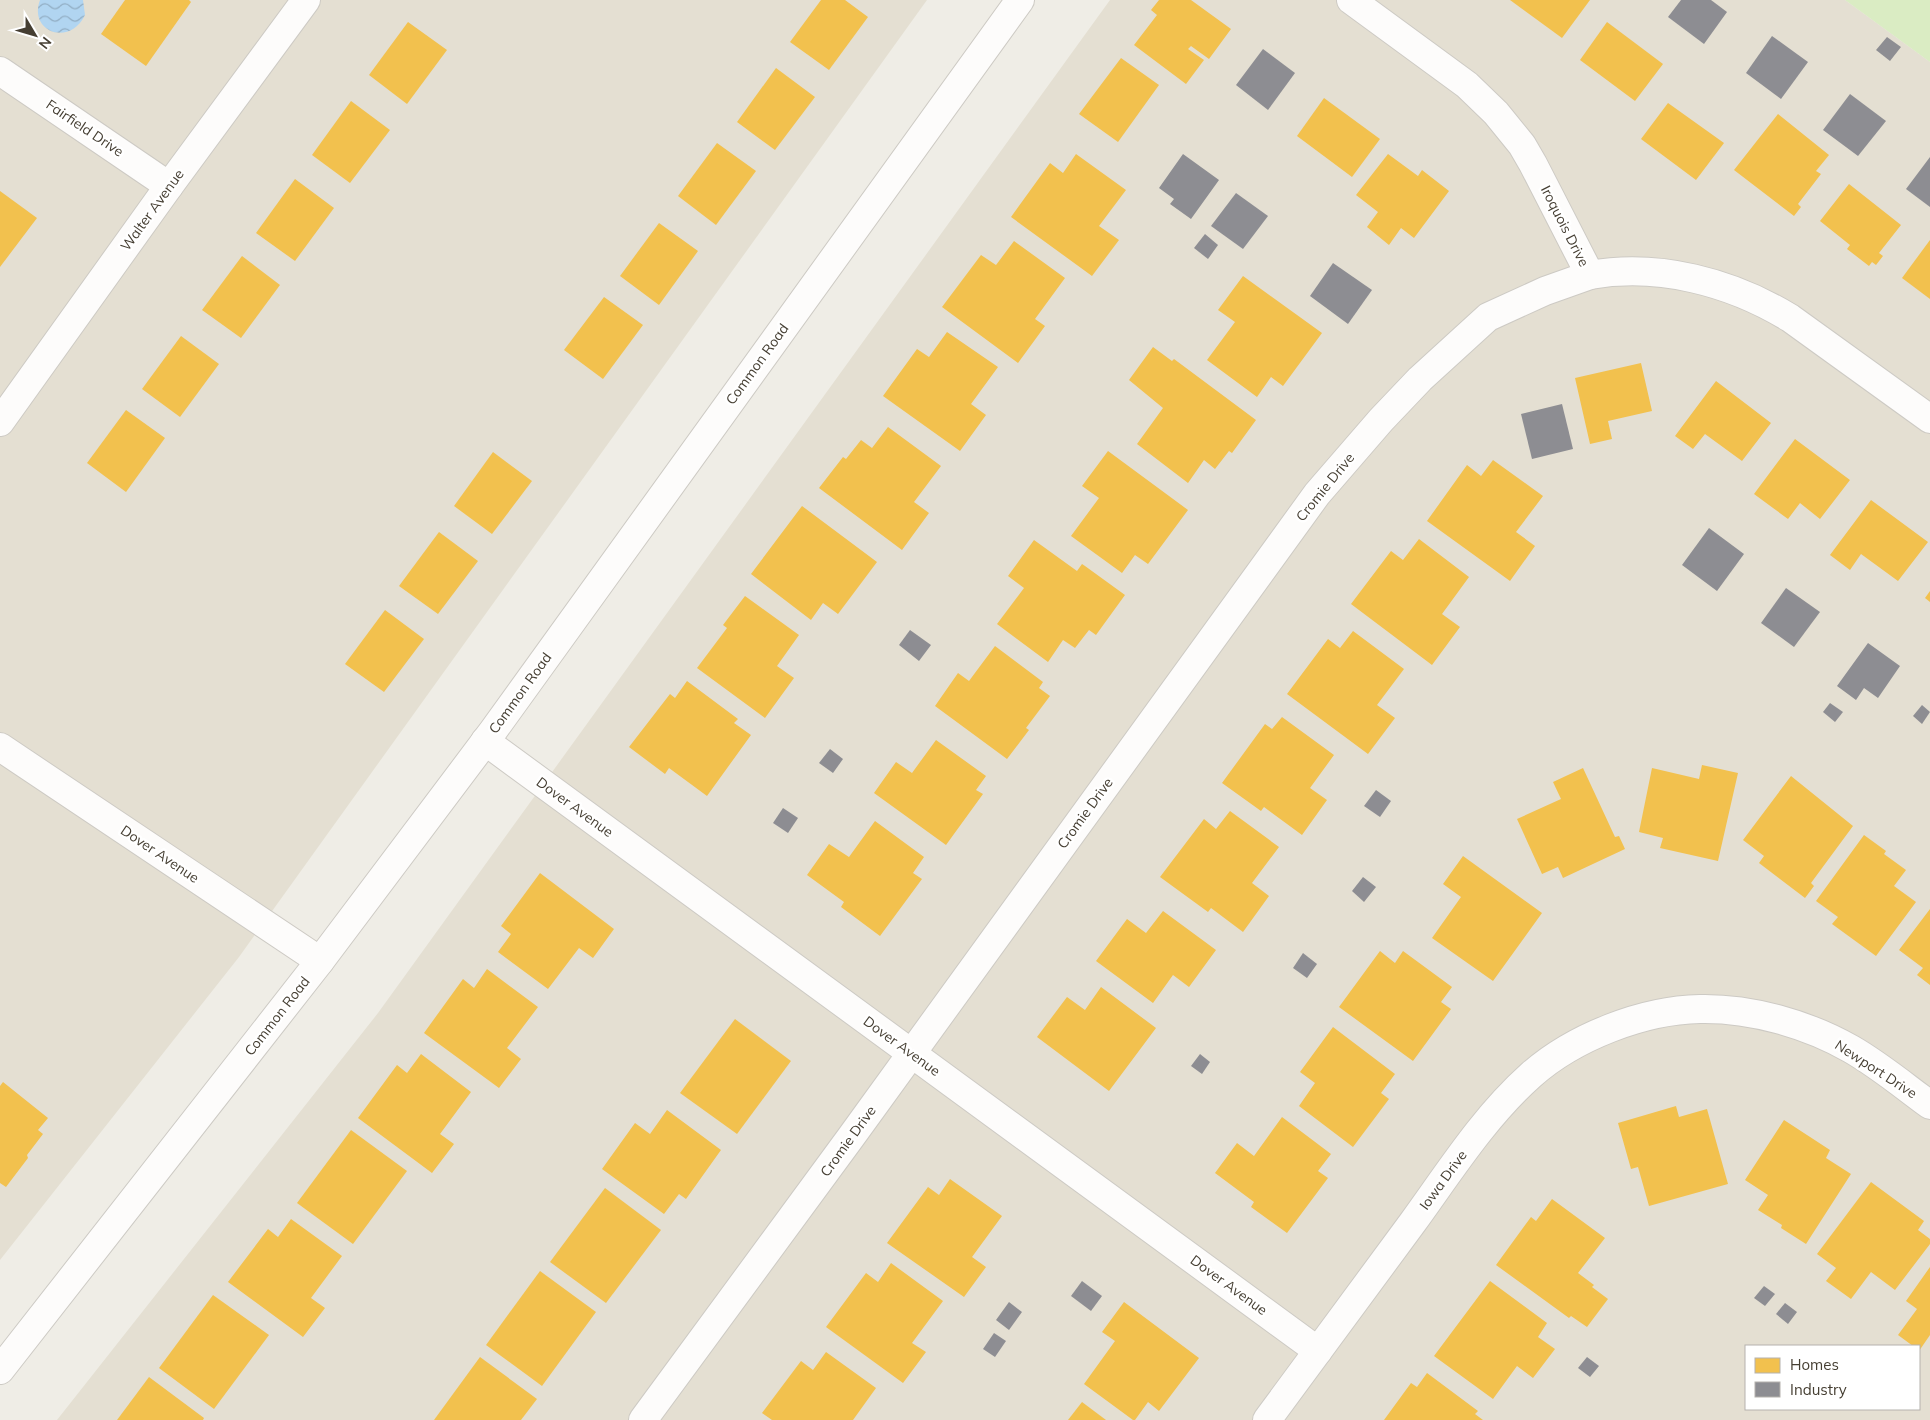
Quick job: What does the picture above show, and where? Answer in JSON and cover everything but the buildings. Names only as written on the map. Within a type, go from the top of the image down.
[{"type":"street","name":"Walter Avenue","points":[[0,422],[306,0]]},
{"type":"street","name":"Common Road","points":[[0,1370],[320,961],[485,741],[1020,0]]},
{"type":"street","name":"Iroquois Drive","points":[[1351,0],[1467,85],[1496,113],[1522,145],[1590,275],[1615,270],[1640,270],[1680,276],[1732,290],[1790,318],[1930,419]]},
{"type":"street","name":"Fairfield Drive","points":[[0,71],[170,186]]},
{"type":"street","name":"Cromie Drive","points":[[643,1420],[1311,501],[1420,379],[1488,316],[1546,291],[1590,275]]},
{"type":"street","name":"Dover Avenue","points":[[485,741],[1318,1351]]},
{"type":"street","name":"Dover Avenue","points":[[0,747],[320,961]]},
{"type":"street","name":"Newport Drive","points":[[1674,1011],[1701,1009],[1752,1014],[1784,1020],[1825,1036],[1851,1049],[1930,1105]]},
{"type":"street","name":"Iowa Drive","points":[[1268,1420],[1480,1130],[1531,1075],[1558,1054],[1593,1036],[1612,1028],[1674,1011]]},
{"type":"shaded area","points":[[0,0],[927,0],[239,957],[0,1260]]},
{"type":"shaded area","points":[[1110,0],[1845,0],[1930,62],[1930,1420],[57,1420],[378,1013]]},
{"type":"green space","points":[[1845,0],[1930,0],[1930,62]]},
{"type":"water","points":[[40,0],[83,0],[85,15],[78,25],[70,31],[52,32],[40,20],[38,11]]}]
